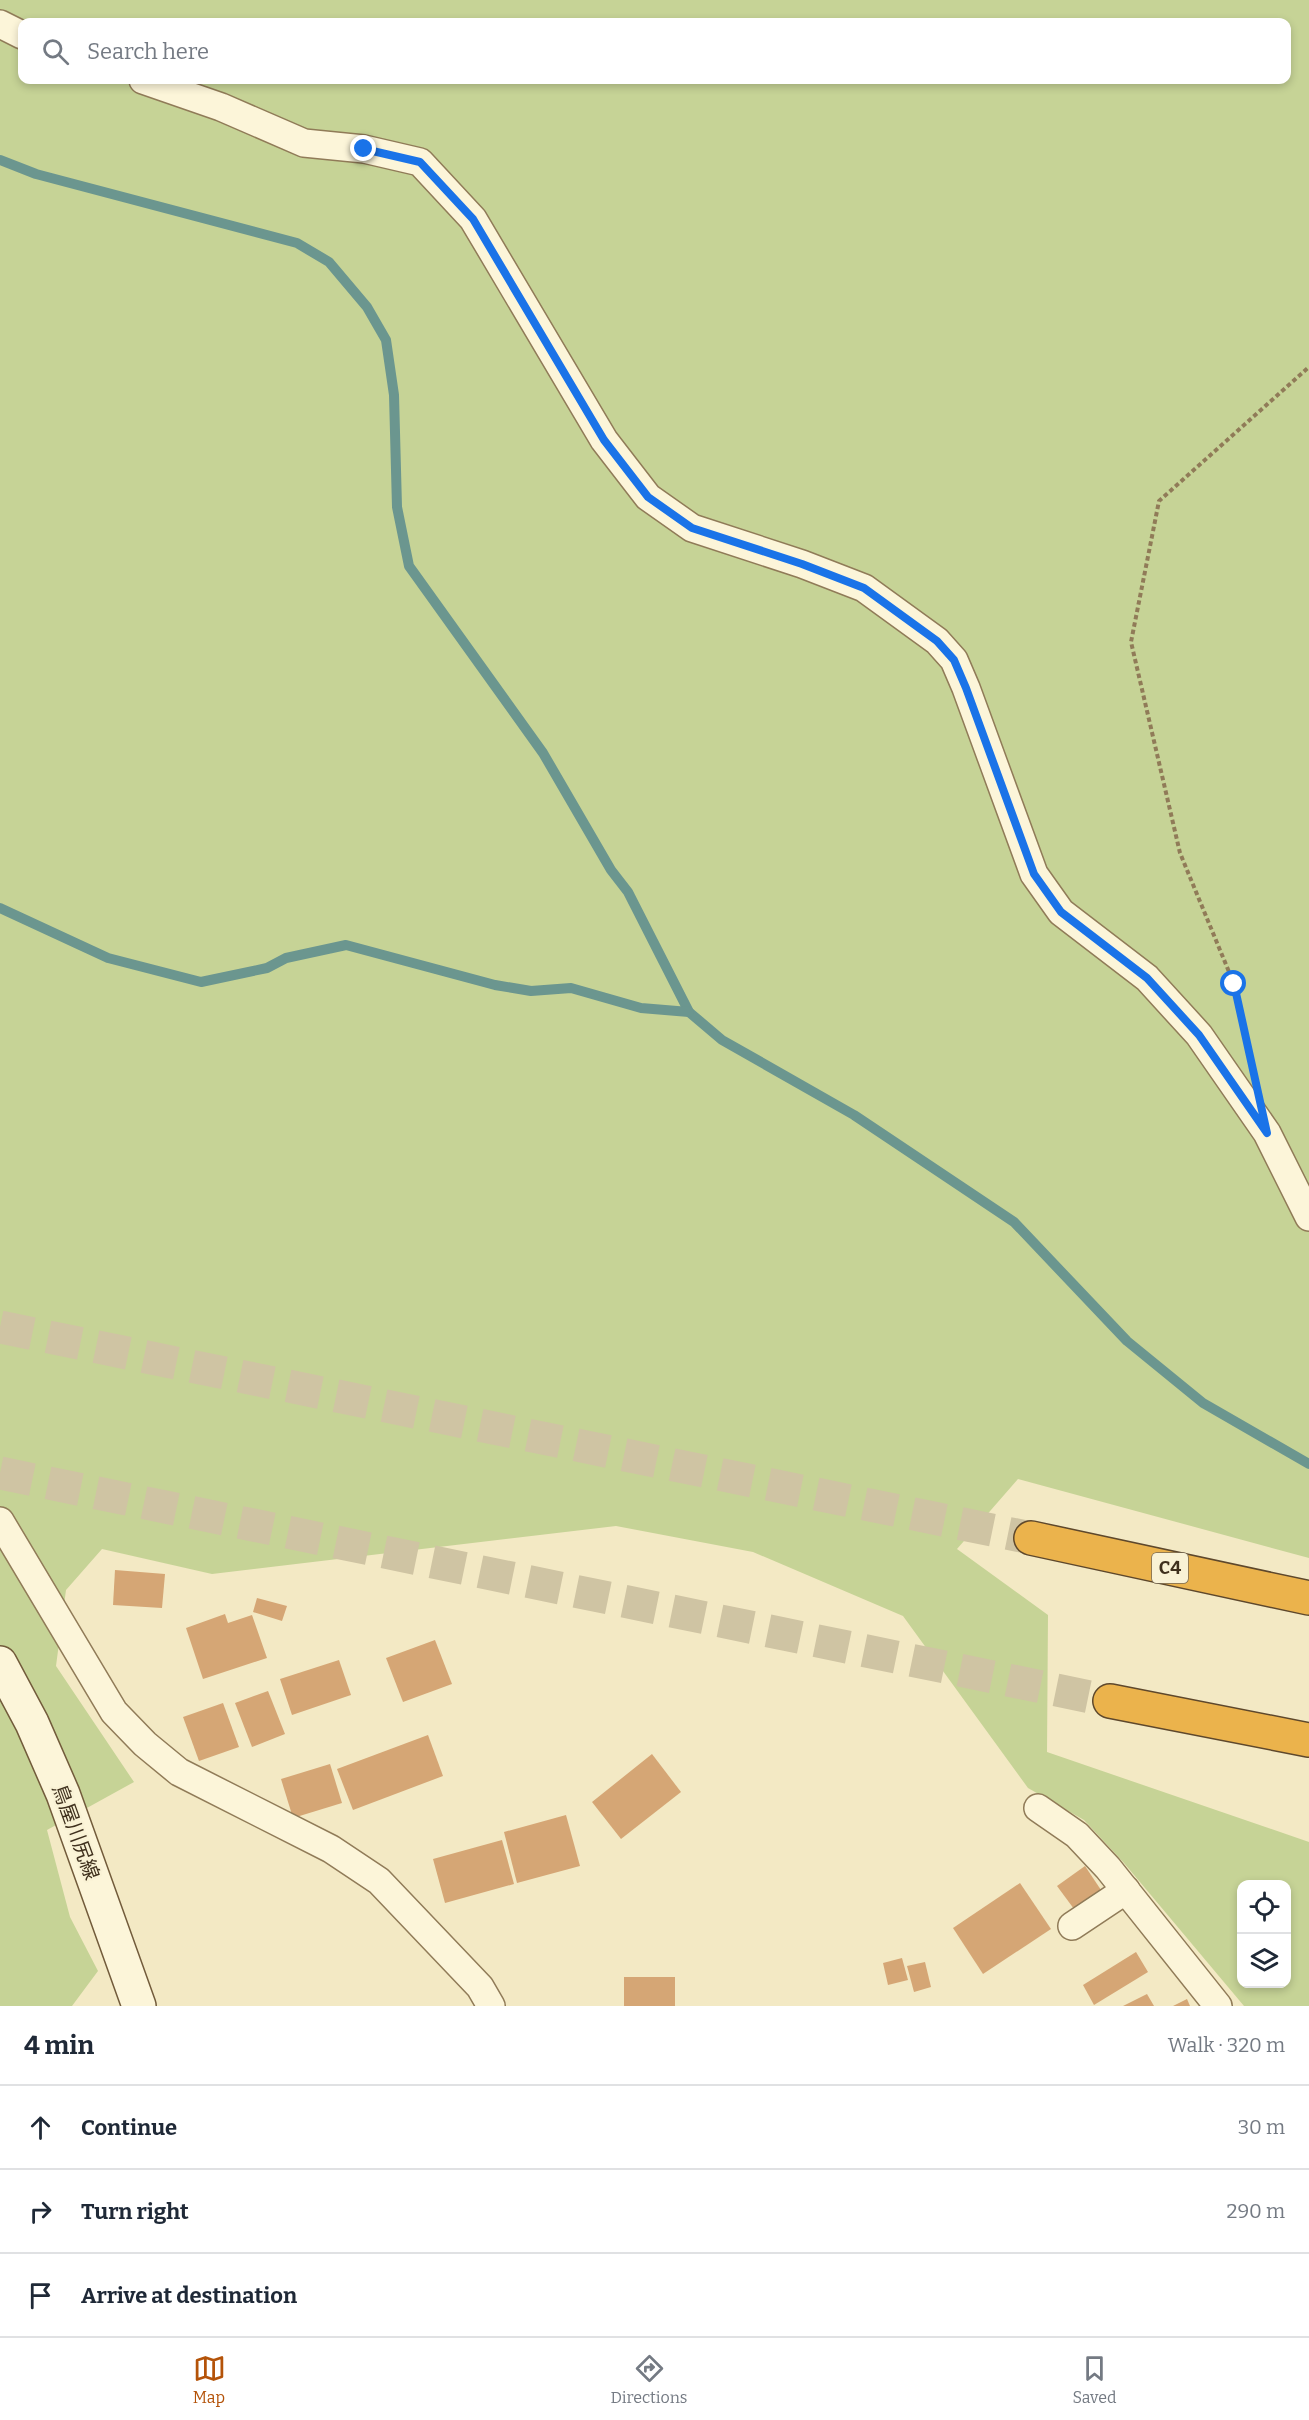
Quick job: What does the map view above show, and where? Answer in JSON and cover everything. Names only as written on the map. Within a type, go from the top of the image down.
[{"type":"highway","name":"C4","points":[[1031,1538],[1309,1598]]},
{"type":"highway","points":[[1110,1701],[1309,1740]]},
{"type":"main road","name":"鳥屋川尻線","points":[[0,1664],[32,1723],[63,1794],[139,2006]]},
{"type":"street","points":[[0,24],[18,33]]},
{"type":"street","points":[[155,84],[221,106],[304,143],[364,149],[420,162],[473,219],[604,440],[648,497],[692,528],[802,564],[864,588],[937,641],[954,660],[966,688],[1034,874],[1061,912],[1147,978],[1199,1035],[1267,1133],[1309,1217]]},
{"type":"street","points":[[0,1521],[114,1712],[145,1744],[179,1772],[331,1849],[379,1881],[480,1987],[491,2006]]},
{"type":"street","points":[[1038,1808],[1077,1835],[1126,1890],[1218,2006]]},
{"type":"street","points":[[1072,1926],[1126,1890]]},
{"type":"path","points":[[1250,1053],[1234,984],[1180,853],[1131,642],[1159,501],[1309,367]]},
{"type":"green space","points":[[0,0],[1309,0],[1309,1558],[1018,1479],[957,1549],[1048,1615],[1047,1752],[1309,1842],[1309,2006],[1244,2006],[1124,1863],[1084,1820],[1028,1788],[903,1616],[753,1552],[616,1526],[212,1574],[102,1549],[66,1590],[56,1666],[134,1782],[47,1830],[70,1917],[98,1971],[72,2006],[0,2006]]},
{"type":"building","points":[[115,1570],[165,1574],[162,1608],[113,1605]]},
{"type":"building","points":[[257,1598],[287,1606],[282,1621],[253,1612]]},
{"type":"building","points":[[225,1614],[228,1623],[252,1615],[267,1658],[203,1679],[186,1628]]},
{"type":"building","points":[[435,1640],[452,1684],[403,1702],[386,1658]]},
{"type":"building","points":[[339,1660],[351,1695],[292,1715],[280,1679]]},
{"type":"building","points":[[268,1691],[285,1734],[252,1747],[235,1703]]},
{"type":"building","points":[[223,1703],[239,1747],[199,1761],[183,1717]]},
{"type":"building","points":[[428,1735],[443,1776],[353,1810],[337,1769]]},
{"type":"building","points":[[652,1754],[681,1792],[621,1839],[592,1802]]},
{"type":"building","points":[[330,1764],[342,1803],[293,1818],[281,1779]]},
{"type":"building","points":[[566,1815],[580,1866],[517,1883],[504,1832]]},
{"type":"building","points":[[502,1840],[514,1884],[445,1903],[433,1859]]},
{"type":"building","points":[[1085,1866],[1101,1890],[1074,1909],[1057,1886]]},
{"type":"building","points":[[1020,1883],[1051,1929],[983,1974],[953,1928]]},
{"type":"building","points":[[1136,1952],[1148,1972],[1094,2005],[1083,1985]]},
{"type":"building","points":[[902,1958],[908,1980],[888,1985],[883,1963]]},
{"type":"building","points":[[925,1962],[931,1987],[914,1992],[907,1966]]},
{"type":"building","points":[[624,1977],[675,1977],[675,2006],[624,2006]]},
{"type":"building","points":[[1147,1994],[1154,2006],[1123,2006]]},
{"type":"building","points":[[1187,1999],[1190,2006],[1173,2006]]},
{"type":"waterway","points":[[0,160],[36,174],[297,243],[329,262],[367,307],[386,340],[394,395],[397,507],[409,566],[543,753],[611,870],[628,892],[689,1012],[722,1040],[854,1115],[1014,1222],[1127,1341],[1203,1403],[1309,1464]]},
{"type":"waterway","points":[[0,908],[108,958],[201,982],[267,968],[286,958],[346,945],[495,985],[531,991],[571,988],[641,1008],[689,1012]]},
{"type":"tunnel","points":[[0,1327],[1031,1538]]},
{"type":"tunnel","points":[[0,1473],[1110,1701]]},
{"type":"route","points":[[364,149],[420,162],[473,219],[604,440],[648,497],[692,528],[802,564],[864,588],[937,641],[954,660],[966,688],[1034,874],[1061,912],[1147,978],[1199,1035],[1267,1133],[1234,984]]}]
